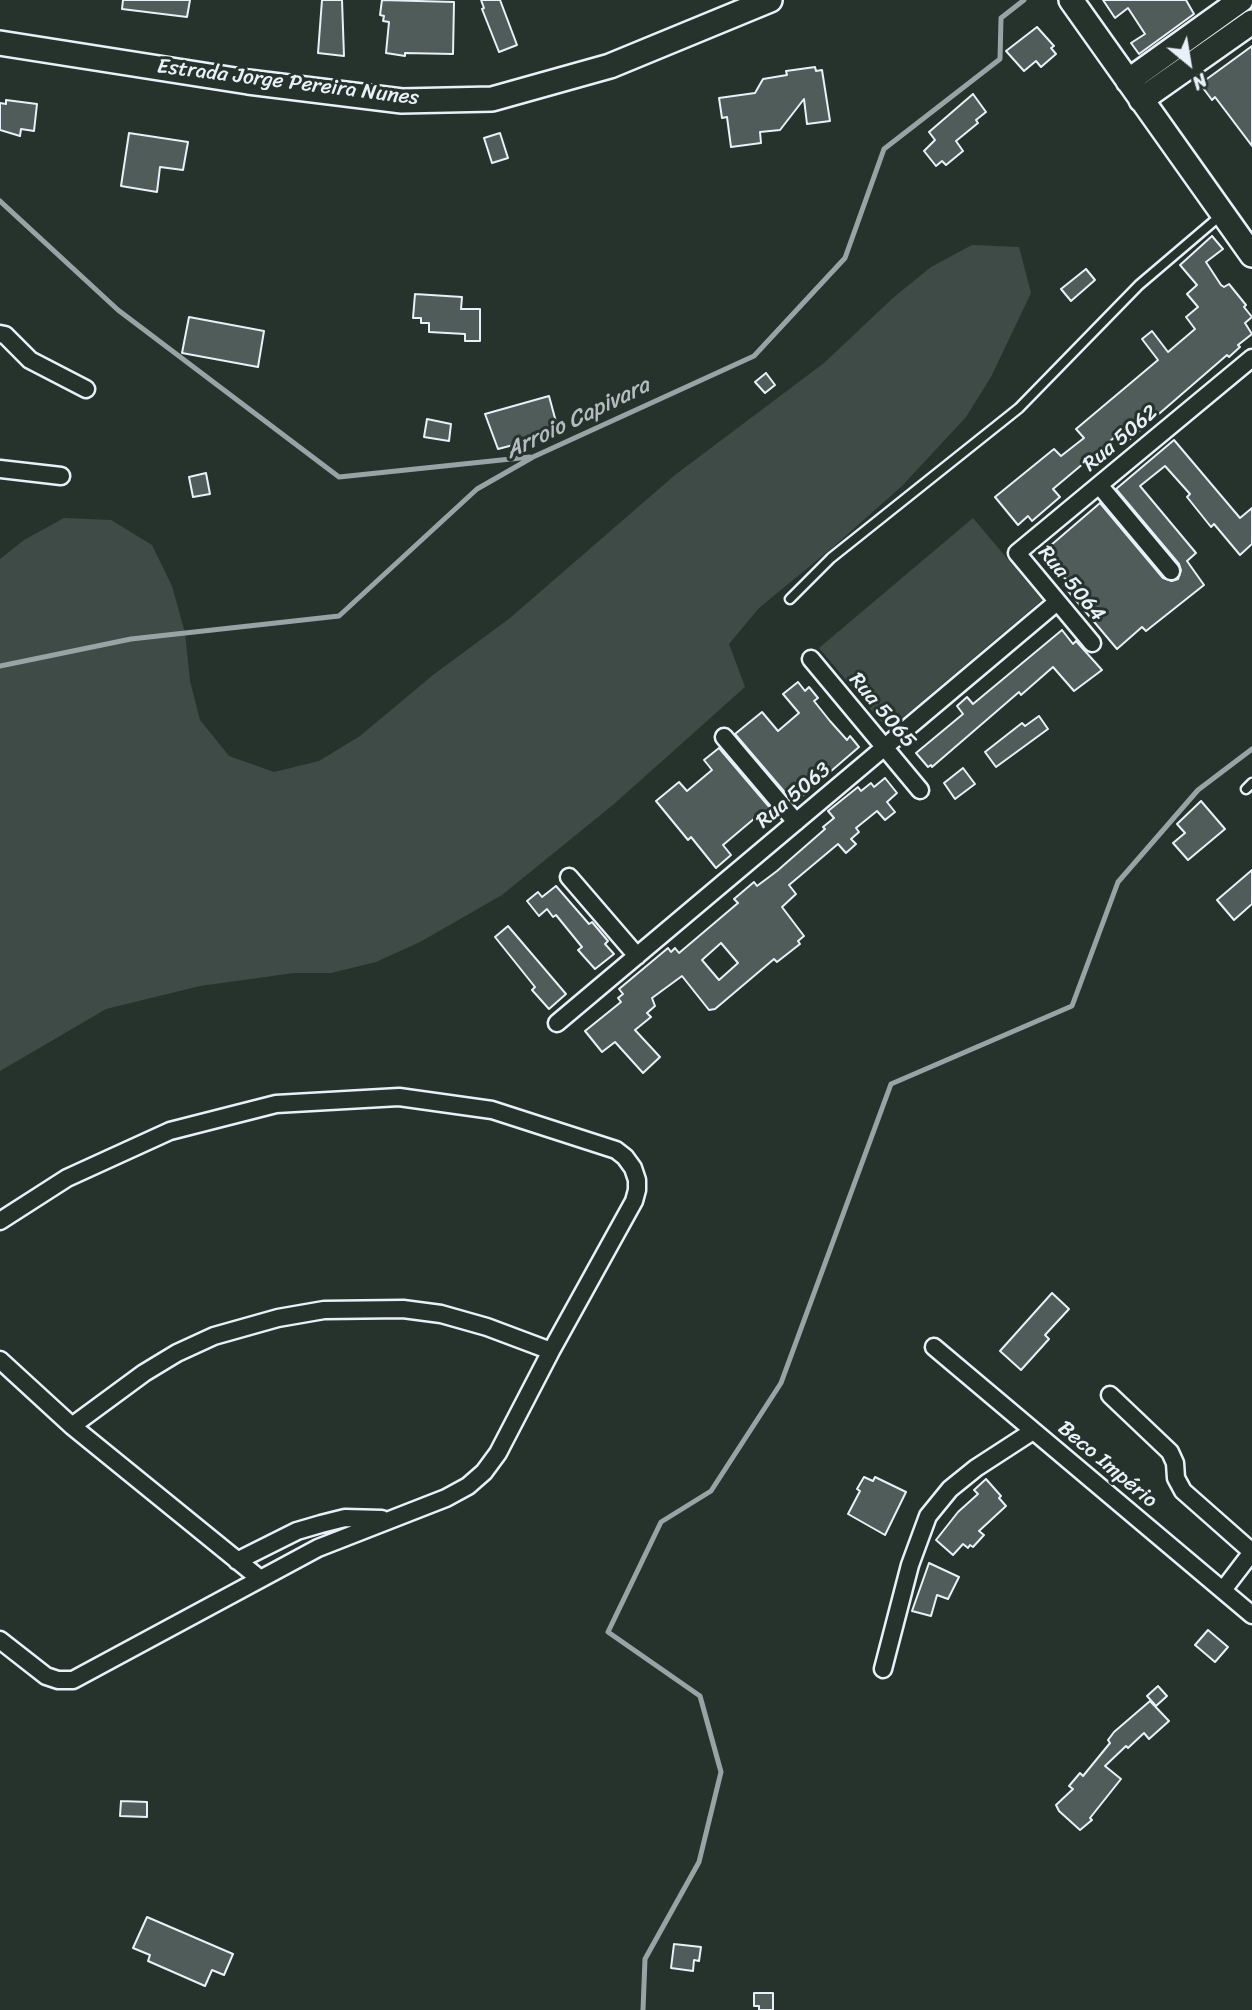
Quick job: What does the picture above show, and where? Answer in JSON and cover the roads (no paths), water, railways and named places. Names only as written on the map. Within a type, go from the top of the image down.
[{"type":"street","name":"Estrada Jorge Pereira Nunes","points":[[0,43],[248,82],[402,101],[492,99],[610,65],[770,0]]},
{"type":"street","points":[[1070,0],[1252,255]]},
{"type":"street","points":[[1135,91],[1241,0]]},
{"type":"street","points":[[1135,91],[1252,22]]},
{"type":"street","points":[[0,334],[5,335],[30,360],[86,389]]},
{"type":"street","name":"Rua 5062","points":[[1017,553],[1252,358]]},
{"type":"street","points":[[0,469],[61,476]]},
{"type":"street","points":[[1099,485],[1171,570]]},
{"type":"street","name":"Rua 5064","points":[[1017,553],[1092,643]]},
{"type":"street","name":"Rua 5063","points":[[557,1023],[1057,601]]},
{"type":"street","name":"Rua 5065","points":[[811,659],[920,790]]},
{"type":"street","points":[[724,737],[796,822]]},
{"type":"street","points":[[569,877],[637,956]]},
{"type":"street","points":[[0,1221],[67,1178],[170,1131],[276,1104],[399,1097],[492,1110],[605,1145],[625,1157],[637,1180],[634,1201],[498,1453],[484,1472],[468,1486],[446,1498],[318,1548],[73,1680],[58,1680],[46,1676],[0,1640]]},
{"type":"street","points":[[72,1426],[144,1373],[214,1336],[267,1321],[324,1310],[403,1309],[441,1314],[487,1327],[551,1351]]},
{"type":"street","name":"Beco Império","points":[[934,1347],[1252,1615]]},
{"type":"street","points":[[0,1360],[72,1426],[259,1578]]},
{"type":"street","points":[[1110,1395],[1170,1452],[1175,1463],[1175,1478],[1184,1491],[1252,1552],[1223,1590]]},
{"type":"street","points":[[883,1669],[910,1564],[928,1516],[950,1489],[976,1468],[1033,1431]]},
{"type":"street","points":[[237,1561],[297,1531],[321,1524],[345,1518],[388,1520]]},
{"type":"lane","points":[[789,599],[831,558],[1019,408],[1139,285],[1223,214]]},
{"type":"waterway","name":"Arroio Capivara","points":[[0,666],[131,639],[339,616],[477,489],[533,457],[754,356],[845,258],[884,149],[1000,59],[1001,18],[1024,0]]},
{"type":"waterway","points":[[0,201],[118,310],[339,477],[530,457]]},
{"type":"waterway","points":[[643,2010],[645,1959],[699,1862],[721,1772],[700,1696],[608,1632],[661,1522],[711,1491],[781,1383],[891,1084],[1072,1006],[1118,882],[1198,790],[1252,749]]}]
